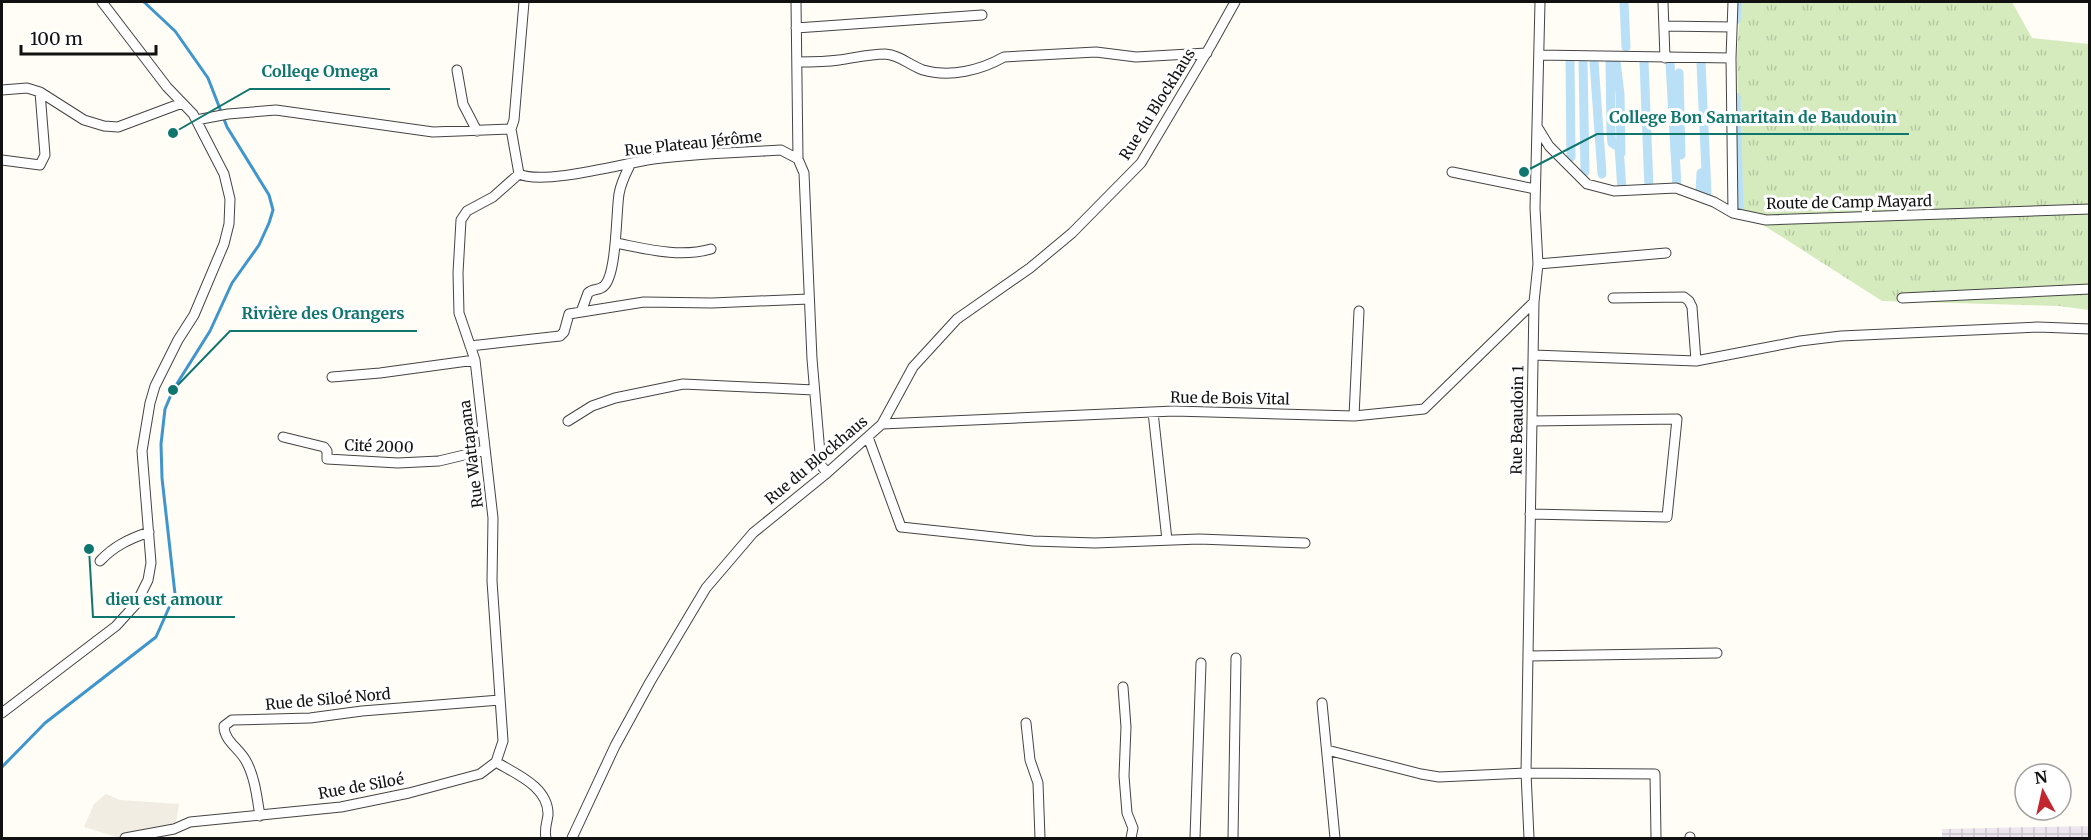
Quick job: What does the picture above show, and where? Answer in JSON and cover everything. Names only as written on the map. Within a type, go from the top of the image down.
[{"type":"street","points":[[2,713],[116,626],[136,604],[148,580],[151,563],[142,451],[155,386],[178,340],[194,315],[224,244],[229,224],[230,192],[224,174],[196,120],[167,87],[102,2]]},
{"type":"street","points":[[519,174],[511,129],[514,120],[524,2]]},
{"type":"street","points":[[796,2],[798,159],[804,173],[809,299],[820,465],[827,473]]},
{"type":"street","name":"Rue du Blockhaus","points":[[572,838],[615,746],[706,588],[753,533],[827,473],[882,424],[913,367],[957,319],[1030,268],[1072,233],[1141,163],[1235,2]]},
{"type":"street","name":"Rue Beaudoin 1","points":[[1529,838],[1528,656],[1534,302],[1538,264],[1535,189],[1540,2]]},
{"type":"street","points":[[1663,2],[1665,58]]},
{"type":"street","points":[[1733,2],[1731,58],[1733,213]]},
{"type":"street","points":[[796,28],[982,15]]},
{"type":"street","points":[[1664,26],[1732,27]]},
{"type":"street","points":[[797,62],[835,61],[881,54],[897,55],[907,63],[924,70],[943,72],[974,70],[1004,57],[1016,56],[1096,52],[1136,57],[1207,53]]},
{"type":"street","points":[[1539,55],[1731,58]]},
{"type":"street","points":[[457,70],[463,104],[477,131]]},
{"type":"street","points":[[2,90],[27,88],[40,92],[84,120],[104,126],[118,127],[182,103]]},
{"type":"street","points":[[2,160],[40,165],[43,162],[45,155],[40,92]]},
{"type":"street","points":[[196,120],[228,114],[276,110],[433,132],[511,129]]},
{"type":"street","name":"Route de Camp Mayard","points":[[1537,126],[1549,146],[1587,184],[1614,191],[1676,188],[1714,202],[1733,213],[1766,220],[2090,209]]},
{"type":"street","name":"Rue Plateau Jérôme","points":[[519,174],[527,177],[564,176],[648,160],[781,150],[798,159]]},
{"type":"street","points":[[581,312],[588,293],[594,289],[600,289],[607,282],[615,243],[621,182],[631,163]]},
{"type":"street","points":[[1452,172],[1535,189]]},
{"type":"street","name":"Rue Wattapana","points":[[496,762],[503,741],[492,581],[494,518],[475,360],[459,313],[461,220],[467,212],[493,197],[519,174]]},
{"type":"street","points":[[615,243],[678,254],[698,253],[711,249]]},
{"type":"street","points":[[1538,264],[1666,253]]},
{"type":"street","points":[[1902,298],[2090,289]]},
{"type":"street","points":[[1613,298],[1684,297],[1689,300],[1692,307],[1696,361]]},
{"type":"street","points":[[470,346],[560,336],[564,332],[569,314],[644,302],[712,303],[809,299]]},
{"type":"street","name":"Rue de Bois Vital","points":[[882,424],[1153,412],[1354,416],[1424,409],[1534,302]]},
{"type":"street","points":[[1354,416],[1359,311]]},
{"type":"street","points":[[1533,355],[1696,361],[1800,341],[1841,336],[2038,327],[2090,329]]},
{"type":"street","points":[[332,377],[381,373],[475,360]]},
{"type":"street","points":[[568,421],[603,402],[683,384],[814,390]]},
{"type":"street","points":[[1153,412],[1167,540]]},
{"type":"street","points":[[1530,514],[1667,517],[1677,419],[1532,421]]},
{"type":"street","points":[[868,437],[902,527],[1033,541],[1095,543],[1199,539],[1305,543]]},
{"type":"street","name":"Cité 2000","points":[[283,438],[324,447],[327,451],[327,459],[387,463],[439,461],[485,450]]},
{"type":"street","points":[[100,561],[112,548],[149,532]]},
{"type":"street","points":[[1528,656],[1717,653]]},
{"type":"street","points":[[1233,838],[1236,658]]},
{"type":"street","points":[[1195,838],[1201,663]]},
{"type":"street","points":[[1123,687],[1126,727],[1124,776],[1127,813],[1133,828],[1131,838]]},
{"type":"street","name":"Rue de Siloé Nord","points":[[260,816],[255,784],[246,759],[224,733],[224,726],[232,720],[310,718],[362,711],[500,700]]},
{"type":"street","points":[[1322,703],[1335,838]]},
{"type":"street","points":[[1026,723],[1030,760],[1038,783],[1040,838]]},
{"type":"street","points":[[1327,750],[1439,777],[1527,773],[1655,774],[1656,838]]},
{"type":"street","points":[[496,762],[534,785],[545,798],[548,814],[544,830],[546,838]]},
{"type":"street","name":"Rue de Siloé","points":[[125,838],[174,830],[190,822],[341,807],[409,794],[480,774],[496,762]]},
{"type":"shaded area","points":[[106,794],[120,800],[179,804],[175,828],[120,838],[84,827],[94,804]]},
{"type":"shaded area","points":[[2089,826],[2089,838],[1942,838],[1942,829]]},
{"type":"green space","points":[[1740,2],[2012,2],[2032,38],[2089,44],[2089,310],[2059,306],[1882,301],[1740,210],[1737,58]]},
{"type":"waterway","points":[[2,767],[45,723],[156,637],[175,594],[162,478],[161,444],[165,409],[173,390],[210,331],[232,283],[259,245],[273,210],[269,195],[227,127],[208,78],[175,31],[144,2]]},
{"type":"waterway","points":[[1624,2],[1626,47]]},
{"type":"waterway","points":[[1736,20],[1738,2]]},
{"type":"waterway","points":[[1570,62],[1571,157]]},
{"type":"waterway","points":[[1583,62],[1585,172]]},
{"type":"waterway","points":[[1594,62],[1602,174]]},
{"type":"waterway","points":[[1610,62],[1611,135],[1612,143],[1619,147],[1622,190]]},
{"type":"waterway","points":[[1616,62],[1620,94],[1621,153]]},
{"type":"waterway","points":[[1644,62],[1649,188]]},
{"type":"waterway","points":[[1670,63],[1677,186]]},
{"type":"waterway","points":[[1701,63],[1707,194]]},
{"type":"waterway","points":[[1679,73],[1681,155]]},
{"type":"waterway","points":[[1736,97],[1739,209]]},
{"type":"waterway","points":[[1700,192],[1701,173]]},
{"type":"place","name":"Colleqe Omega","points":[[173,133]]},
{"type":"place","name":"College Bon Samaritain de Baudouin","points":[[1524,172]]},
{"type":"place","name":"Rivière des Orangers","points":[[173,390]]},
{"type":"place","name":"dieu est amour","points":[[89,549]]}]
